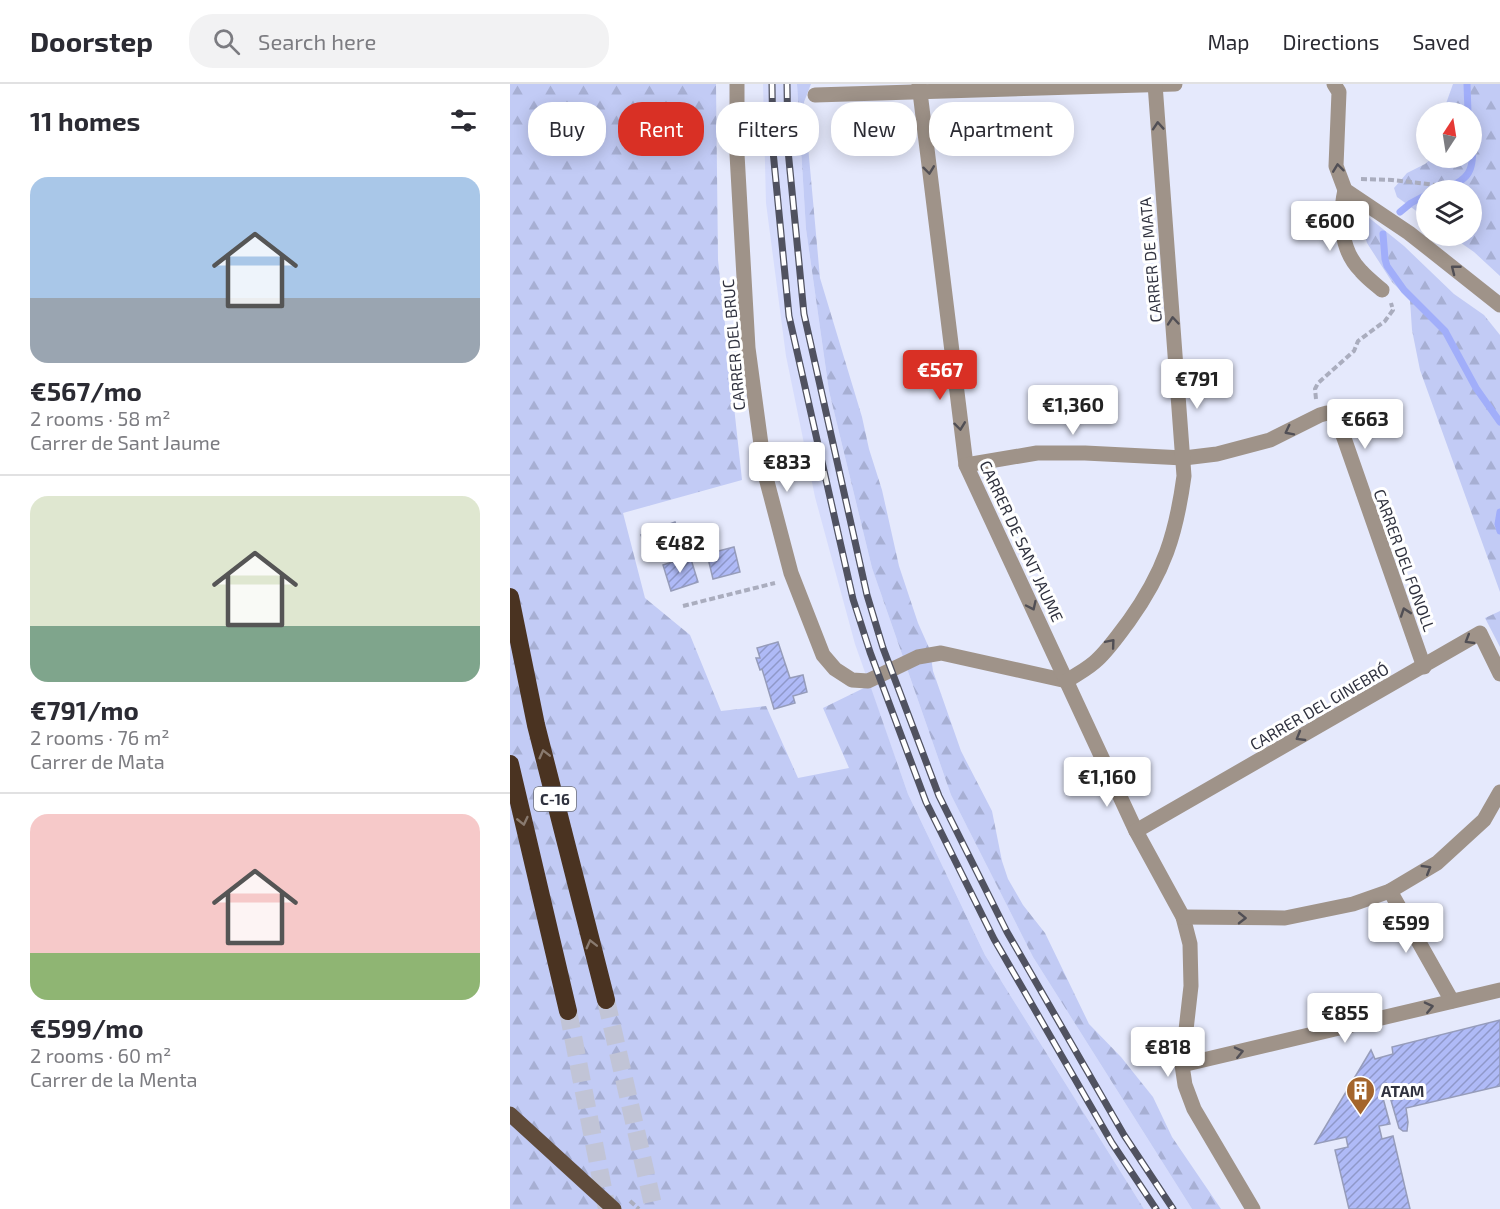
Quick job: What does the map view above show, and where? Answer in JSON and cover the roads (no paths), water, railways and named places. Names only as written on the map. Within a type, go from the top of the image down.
[{"type":"highway","name":"C-16","points":[[510,597],[536,725],[606,1000]]},
{"type":"highway","name":"C-16","points":[[510,764],[568,1011]]},
{"type":"main road","points":[[510,1114],[614,1209]]},
{"type":"street","name":"CARRER DEL BRUC","points":[[738,84],[737,154],[748,348],[765,474],[794,578],[823,655],[835,669],[852,680],[868,681],[918,657],[941,653],[1067,681]]},
{"type":"street","points":[[815,95],[919,87],[1175,84]]},
{"type":"street","points":[[1334,84],[1339,93],[1336,166],[1342,184],[1342,223],[1348,253],[1361,272],[1382,290]]},
{"type":"street","name":"CARRER DE MATA","points":[[1067,681],[1097,661],[1149,592],[1167,553],[1179,512],[1184,458],[1155,85]]},
{"type":"street","name":"CARRER DE SANT JAUME","points":[[919,87],[966,465],[1136,831],[1183,917],[1190,944],[1191,986],[1182,1065],[1185,1085],[1194,1108],[1253,1209]]},
{"type":"street","points":[[1342,184],[1409,233],[1500,305]]},
{"type":"street","name":"CARRER DEL FONOLL","points":[[966,465],[1037,453],[1184,458],[1217,454],[1270,440],[1327,413],[1336,417],[1424,667]]},
{"type":"street","name":"CARRER DEL GINEBRÓ","points":[[1136,831],[1480,633],[1500,674]]},
{"type":"street","points":[[1183,917],[1285,918],[1353,904],[1390,891],[1437,863],[1484,820],[1500,792]]},
{"type":"street","points":[[1390,891],[1452,1001]]},
{"type":"street","points":[[1182,1065],[1500,990]]},
{"type":"waterway","points":[[1467,84],[1468,102]]},
{"type":"waterway","points":[[1462,180],[1470,168]]},
{"type":"waterway","points":[[1400,212],[1416,200]]},
{"type":"waterway","points":[[1383,234],[1387,266],[1404,290],[1445,331],[1476,388],[1500,422]]},
{"type":"waterway","points":[[1500,512],[1498,524],[1500,531]]},
{"type":"tunnel","points":[[606,1000],[654,1209]]},
{"type":"tunnel","points":[[568,1011],[607,1209]]},
{"type":"railway","points":[[772,84],[773,151],[789,316],[853,599],[870,652],[926,802],[994,939],[1112,1143],[1156,1209]]},
{"type":"railway","points":[[787,84],[788,150],[804,314],[867,595],[883,648],[939,796],[1007,932],[1124,1135],[1173,1209]]},
{"type":"place","name":"ATAM","points":[[1360,1116]]}]
